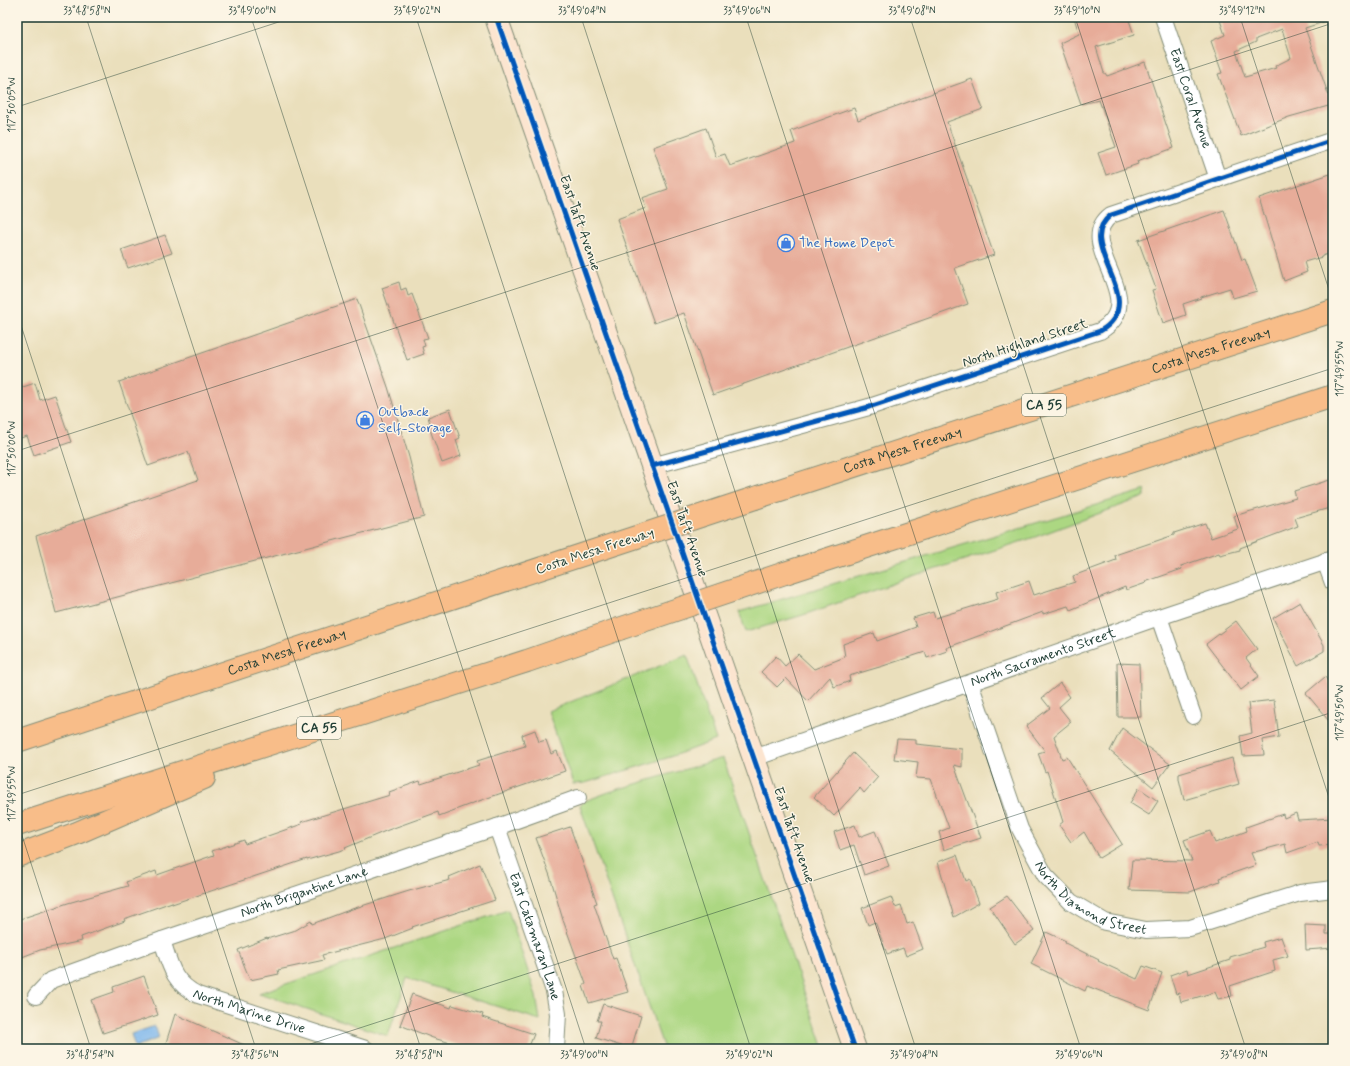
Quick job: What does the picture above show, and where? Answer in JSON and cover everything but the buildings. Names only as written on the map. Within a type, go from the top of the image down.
[{"type":"highway","name":"Costa Mesa Freeway","points":[[17,741],[756,498],[1333,311]]},
{"type":"highway","name":"CA 55","points":[[17,825],[527,661],[785,573],[1333,396]]},
{"type":"highway","points":[[17,856],[77,833],[328,725]]},
{"type":"main road","name":"East Taft Avenue","points":[[496,17],[855,1049]]},
{"type":"street","name":"East Coral Avenue","points":[[1163,17],[1218,179]]},
{"type":"street","name":"North Highland Street","points":[[652,466],[869,407],[1100,331],[1113,322],[1119,308],[1117,291],[1100,244],[1100,228],[1104,220],[1111,215],[1333,140]]},
{"type":"street","name":"North Sacramento Street","points":[[754,758],[1159,617],[1329,560]]},
{"type":"street","points":[[1329,560],[1333,582]]},
{"type":"street","points":[[1159,617],[1193,716]]},
{"type":"street","name":"North Diamond Street","points":[[970,683],[1020,829],[1045,875],[1071,902],[1105,922],[1146,930],[1190,928],[1300,893],[1333,889]]},
{"type":"street","name":"North Brigantine Lane","points":[[36,996],[51,980],[162,940],[497,827],[578,798]]},
{"type":"street","name":"East Catamaran Lane","points":[[497,827],[554,991],[558,1014],[556,1049]]},
{"type":"street","name":"North Marine Drive","points":[[162,940],[177,979],[187,990],[198,996],[366,1049]]},
{"type":"green space","points":[[1146,490],[1144,497],[1035,537],[930,571],[803,615],[746,632],[739,612]]},
{"type":"green space","points":[[687,655],[716,740],[670,757],[585,783],[573,784],[548,711]]},
{"type":"green space","points":[[723,758],[824,1049],[664,1049],[580,806],[585,801],[609,792]]},
{"type":"green space","points":[[508,910],[536,996],[540,1020],[407,978],[388,1036],[259,993]]},
{"type":"water","points":[[155,1026],[159,1038],[135,1047],[131,1034]]},
{"type":"cycle path","points":[[496,17],[855,1049]]},
{"type":"cycle path","points":[[652,466],[869,407],[1100,331],[1114,318],[1118,304],[1116,289],[1104,257],[1100,241],[1101,227],[1111,215],[1333,140]]},
{"type":"place","name":"The Home Depot","points":[[786,243]]},
{"type":"place","name":"Outback Self-Storage","points":[[365,420]]}]
